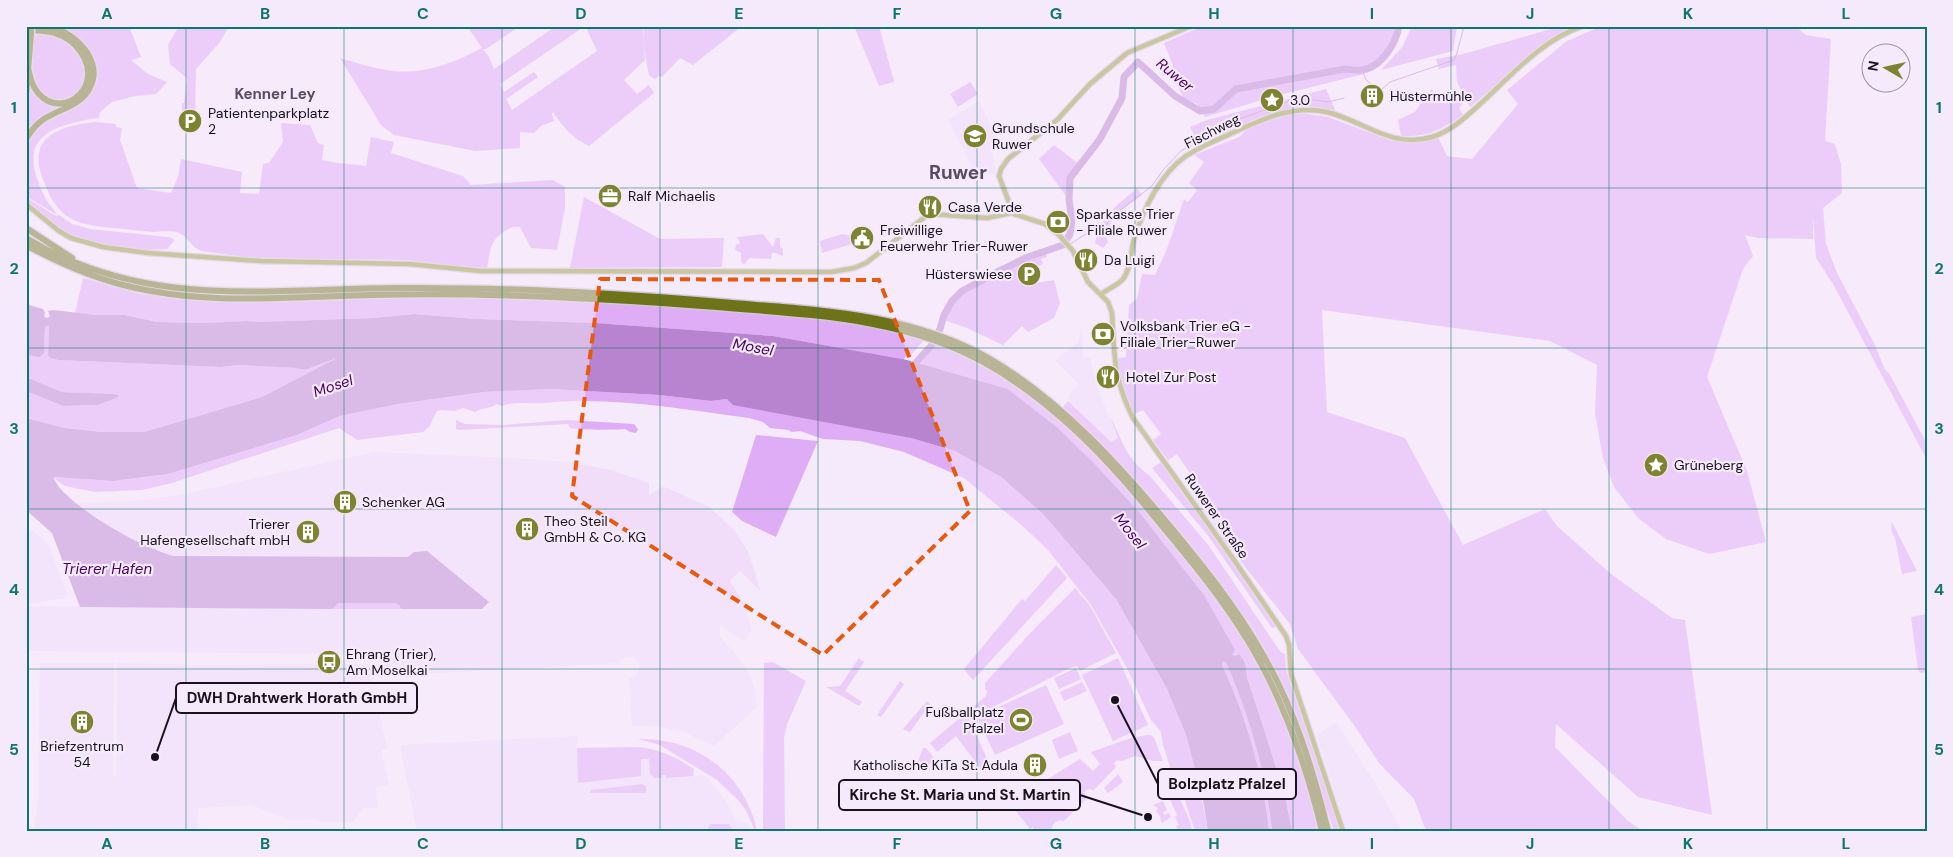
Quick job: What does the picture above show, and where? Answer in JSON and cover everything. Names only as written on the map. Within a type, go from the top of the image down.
[{"type":"highway","points":[[26,95],[28,32],[31,26]]},
{"type":"highway","points":[[26,139],[42,120],[74,105],[84,97],[93,78],[92,64],[82,46],[64,32],[47,26]]},
{"type":"highway","points":[[28,32],[48,31],[68,40],[77,47],[85,59],[89,76],[81,93],[68,102],[58,103],[47,100],[38,93],[32,83],[28,68]]},
{"type":"highway","points":[[26,228],[86,267]]},
{"type":"highway","points":[[26,238],[56,255],[86,267],[138,282],[187,290],[245,292],[472,288],[594,292],[827,311],[885,320],[990,359],[1062,412],[1101,447],[1151,504],[1223,592],[1264,656],[1282,690],[1307,754],[1328,831]]},
{"type":"highway","points":[[26,245],[62,263]]},
{"type":"highway","points":[[26,250],[105,280],[130,287],[187,296],[247,298],[469,294],[593,298],[826,317],[862,321],[922,333]]},
{"type":"highway","points":[[950,343],[1037,398],[1058,416],[1093,449],[1141,501],[1211,587],[1246,637],[1276,692],[1307,773],[1322,831]]},
{"type":"main road","points":[[26,204],[59,232],[71,238],[103,248],[137,252],[261,261],[408,264],[481,271],[838,272],[866,263],[931,214],[986,218],[1011,212],[999,176],[1001,169],[1008,159],[1058,120],[1090,84],[1127,53],[1137,47],[1162,39],[1191,26]]},
{"type":"main road","name":"Fischweg","points":[[1101,294],[1124,277],[1134,238],[1150,202],[1169,172],[1184,157],[1246,126],[1275,114],[1291,111],[1326,112],[1378,133],[1402,140],[1423,139],[1443,132],[1463,119],[1537,52],[1560,36],[1583,26]]},
{"type":"main road","name":"Ruwerer Straße","points":[[1011,212],[1036,219],[1053,229],[1073,251],[1088,282],[1101,294],[1110,308],[1115,366],[1122,393],[1133,418],[1286,636],[1292,679],[1343,831]]},
{"type":"highlighted area","points":[[600,279],[879,280],[970,511],[823,655],[572,496]]},
{"type":"shaded area","points":[[57,26],[129,26],[141,57],[131,60],[148,74],[167,82],[156,94],[135,96],[112,102],[100,112],[99,118],[65,125],[42,137],[36,145],[34,165],[40,187],[57,215],[26,196],[26,143],[38,126],[51,117],[96,75]]},
{"type":"shaded area","points":[[179,26],[229,26],[220,42],[196,69],[195,120],[182,120],[182,103],[184,103],[187,78],[170,64],[168,45]]},
{"type":"shaded area","points":[[467,26],[520,26],[486,49],[483,49],[494,69],[556,26],[585,26],[643,26],[643,39],[644,26],[742,26],[693,65],[680,58],[662,77],[654,79],[649,75],[643,44],[645,60],[624,80],[637,94],[649,85],[654,93],[589,146],[568,132],[553,112],[554,121],[541,126],[534,133],[520,132],[520,148],[475,151],[394,135],[381,125],[340,58],[393,71],[405,72],[428,69],[461,58],[482,48]],"holes":[[[585,26],[597,51],[512,110],[506,99],[538,77],[534,72],[504,92],[500,84]]]},
{"type":"shaded area","points":[[854,26],[879,26],[894,82],[879,86]]},
{"type":"shaded area","points":[[1203,26],[1399,26],[1397,38],[1378,64],[1363,70],[1364,74],[1275,96],[1205,117],[1197,104],[1184,98],[1177,86],[1172,63],[1164,43]]},
{"type":"shaded area","points":[[1412,26],[1457,26],[1453,51],[1381,70],[1403,46]]},
{"type":"shaded area","points":[[1562,26],[1573,26],[1544,45],[1470,107],[1457,82],[1456,65],[1439,69],[1436,59],[1459,55]]},
{"type":"shaded area","points":[[1602,26],[1795,26],[1806,35],[1831,39],[1825,141],[1835,144],[1841,164],[1842,193],[1823,208],[1826,244],[1837,273],[1875,345],[1885,370],[1889,373],[1927,444],[1927,460],[1833,284],[1816,258],[1813,218],[1813,239],[1758,238],[1745,235],[1753,256],[1743,269],[1707,377],[1747,471],[1766,542],[1709,554],[1666,539],[1638,518],[1614,487],[1603,458],[1595,413],[1597,365],[1550,341],[1322,310],[1327,412],[1405,438],[1463,545],[1545,509],[1557,526],[1611,574],[1672,618],[1685,620],[1712,815],[1638,797],[1556,724],[1555,747],[1628,821],[1643,831],[1426,831],[1414,799],[1379,763],[1354,725],[1298,649],[1290,624],[1220,535],[1227,528],[1177,454],[1168,460],[1153,440],[1161,434],[1143,410],[1132,415],[1126,405],[1115,359],[1126,357],[1129,305],[1137,299],[1142,274],[1155,275],[1167,249],[1184,199],[1188,202],[1197,190],[1189,183],[1204,162],[1194,155],[1239,137],[1249,128],[1262,122],[1282,115],[1300,113],[1328,117],[1392,141],[1415,140],[1437,135],[1447,156],[1472,159],[1518,104],[1507,90],[1567,41]]},
{"type":"shaded area","points":[[36,33],[60,38],[70,44],[83,60],[86,79],[82,89],[74,97],[63,100],[52,99],[38,90],[32,69]]},
{"type":"shaded area","points":[[970,82],[978,94],[958,107],[950,94]]},
{"type":"shaded area","points":[[30,85],[38,96],[68,105],[26,135]]},
{"type":"shaded area","points":[[1326,89],[1336,112],[1300,108],[1283,111],[1232,129],[1200,146],[1190,127],[1207,120]]},
{"type":"shaded area","points":[[1432,89],[1437,96],[1453,89],[1462,104],[1459,108],[1463,115],[1434,132],[1401,136],[1398,120],[1415,112]]},
{"type":"shaded area","name":"Grundschule Ruwer","points":[[979,101],[995,133],[991,145],[996,175],[975,172],[948,120]]},
{"type":"shaded area","points":[[95,122],[116,124],[116,127],[122,128],[120,140],[137,188],[171,193],[178,177],[181,159],[242,172],[240,193],[259,194],[263,164],[269,163],[283,142],[281,123],[310,125],[318,143],[324,145],[322,160],[366,166],[371,137],[394,142],[391,153],[463,176],[471,185],[553,180],[565,187],[565,208],[557,250],[531,248],[520,227],[512,227],[501,233],[495,240],[491,248],[487,268],[448,266],[407,260],[252,258],[202,251],[182,234],[176,232],[147,232],[82,223],[65,215],[52,200],[40,171],[39,153],[41,145],[53,134],[79,124]]},
{"type":"shaded area","points":[[1054,145],[1080,165],[1070,178],[1069,200],[1039,159]]},
{"type":"shaded area","points":[[1137,188],[1142,195],[1115,215],[1104,235],[1108,242],[1103,248],[1095,243],[1099,227],[1116,206]]},
{"type":"shaded area","points":[[584,197],[660,239],[724,238],[722,267],[570,268]]},
{"type":"shaded area","points":[[27,198],[72,224],[90,229],[168,237],[174,241],[167,249],[145,250],[94,243],[63,232],[28,203]]},
{"type":"shaded area","points":[[763,234],[773,247],[776,238],[780,238],[783,256],[772,253],[771,259],[749,258],[744,265],[741,261],[741,253],[735,250],[736,245],[740,243],[737,237]]},
{"type":"shaded area","points":[[842,234],[853,236],[855,243],[822,253],[820,241]]},
{"type":"shaded area","points":[[1045,249],[1047,257],[1041,259],[1043,264],[1028,270],[1025,265],[1022,266],[1024,272],[1019,274],[1023,285],[1054,280],[1060,303],[1054,318],[1028,332],[1022,326],[1003,345],[967,328],[941,319],[947,305],[957,293],[970,283],[984,274]]},
{"type":"shaded area","points":[[83,278],[140,294],[206,300],[477,297],[619,302],[797,316],[862,324],[908,334],[924,340],[904,360],[773,336],[596,323],[477,319],[414,314],[374,318],[257,322],[157,322],[125,315],[75,313]]},
{"type":"shaded area","points":[[1082,324],[1083,358],[1090,358],[1097,388],[1119,439],[1107,446],[1067,398],[1079,384],[1055,360],[1078,343]]},
{"type":"shaded area","points":[[49,326],[48,353],[50,358],[58,360],[221,367],[239,365],[305,370],[338,358],[262,397],[144,432],[102,432],[65,428],[26,418],[26,391],[63,406],[98,405],[119,397],[113,394],[62,392],[26,377],[26,355],[38,356],[42,353],[45,327]]},
{"type":"shaded area","points":[[934,344],[948,348],[984,366],[1008,381],[1054,416],[1126,488],[1203,581],[1244,639],[1274,694],[1296,749],[1319,831],[1292,831],[1286,801],[1247,677],[1247,669],[1236,656],[1232,655],[1204,595],[1140,513],[1096,465],[1057,427],[1008,389],[920,364]]},
{"type":"shaded area","points":[[550,389],[659,395],[711,401],[727,399],[911,438],[955,451],[1001,477],[1043,514],[1116,599],[1167,689],[1186,735],[1199,783],[1180,790],[1171,770],[1161,732],[1151,720],[1127,668],[1091,605],[1049,551],[1025,528],[964,478],[904,452],[860,441],[823,439],[800,431],[792,432],[770,428],[763,422],[749,418],[646,404],[570,401],[517,403],[502,406],[497,404],[475,412],[463,408],[455,411],[441,410],[437,411],[429,427],[423,432],[357,440],[339,428],[172,483],[142,490],[95,492],[65,486],[52,477],[113,481],[168,474],[297,435],[340,416],[398,404],[484,392]]},
{"type":"shaded area","points":[[1068,401],[1111,442],[1118,438],[1110,416],[1130,456],[1149,475],[1209,546],[1271,638],[1281,652],[1285,654],[1286,670],[1340,831],[1334,831],[1298,719],[1271,660],[1254,630],[1173,524],[1102,444],[1062,408]]},
{"type":"shaded area","points":[[456,420],[465,424],[503,425],[567,420],[634,424],[638,429],[636,433],[625,429],[570,428],[568,424],[459,430],[456,429]]},
{"type":"shaded area","points":[[756,435],[818,441],[776,537],[742,521],[732,512]]},
{"type":"shaded area","points":[[374,452],[569,462],[611,470],[649,483],[649,495],[663,487],[668,488],[709,507],[733,529],[748,551],[761,592],[740,571],[730,581],[742,600],[752,630],[745,641],[720,626],[720,637],[749,673],[755,691],[757,707],[714,746],[681,731],[653,726],[632,726],[629,678],[637,675],[640,666],[639,662],[634,658],[624,657],[618,663],[384,676],[379,654],[26,650],[26,606],[331,609],[338,603],[482,609],[489,601],[413,554],[408,557],[174,556],[152,550],[82,510],[75,503],[136,501],[180,495]]},
{"type":"shaded area","points":[[1161,462],[1277,626],[1272,628],[1209,537],[1152,468]]},
{"type":"shaded area","points":[[1198,486],[1227,529],[1220,535],[1189,492]]},
{"type":"shaded area","points":[[1892,521],[1917,571],[1902,574],[1895,538],[1891,530]]},
{"type":"shaded area","points":[[26,526],[48,543],[67,593],[65,598],[26,604]]},
{"type":"shaded area","points":[[1056,565],[1067,578],[973,680],[964,669],[1022,599],[1025,601]]},
{"type":"shaded area","points":[[1075,588],[1090,606],[1116,653],[1080,671],[1077,666],[1072,667],[969,719],[989,763],[980,768],[956,736],[937,752],[930,743],[986,696],[985,683],[1034,629]]},
{"type":"shaded area","points":[[338,603],[395,603],[401,609],[332,609]]},
{"type":"shaded area","points":[[1927,614],[1927,672],[1921,673],[1918,670],[1911,617]]},
{"type":"shaded area","points":[[859,658],[864,662],[845,691],[862,702],[859,706],[826,687],[840,686]]},
{"type":"shaded area","points":[[1118,658],[1148,725],[1113,741],[1082,675]]},
{"type":"shaded area","points":[[1223,661],[1226,661],[1249,723],[1266,787],[1272,831],[1269,831],[1258,767],[1246,725],[1222,665]]},
{"type":"shaded area","points":[[773,662],[806,681],[787,724],[784,738],[785,831],[763,831],[764,663]]},
{"type":"shaded area","points":[[40,663],[114,663],[113,776],[117,777],[117,663],[199,665],[367,664],[370,666],[370,669],[367,670],[368,674],[371,674],[387,748],[382,750],[382,756],[389,784],[375,788],[378,808],[363,808],[353,822],[319,822],[314,819],[289,820],[252,805],[198,808],[197,831],[33,831],[38,803]]},
{"type":"shaded area","points":[[1076,668],[1081,679],[1059,689],[1054,678]]},
{"type":"shaded area","points":[[900,681],[904,684],[881,717],[877,715]]},
{"type":"shaded area","points":[[1082,682],[1087,691],[1064,701],[1060,692]]},
{"type":"shaded area","name":"Fußballplatz Pfalzel","points":[[1046,685],[1064,724],[995,755],[977,717]]},
{"type":"shaded area","points":[[927,701],[930,704],[910,732],[903,729]]},
{"type":"shaded area","points":[[1336,722],[1375,783],[1402,831],[1347,831],[1317,735]]},
{"type":"shaded area","points":[[1070,732],[1078,751],[1059,759],[1052,740]]},
{"type":"shaded area","points":[[1151,735],[1154,738],[1163,761],[1153,761],[1135,756],[1122,761],[1117,760],[1114,763],[1116,767],[1093,791],[1091,789],[1086,790],[1084,794],[1087,798],[1064,821],[1054,823],[1052,829],[1035,831],[1033,827],[1030,829],[1015,810],[1043,782],[1080,759],[1093,771],[1100,764],[1091,752],[1131,738]]},
{"type":"shaded area","points":[[577,736],[578,783],[641,776],[641,759],[649,758],[650,774],[666,775],[666,778],[705,776],[724,798],[736,820],[748,823],[750,831],[417,831],[400,745]]},
{"type":"shaded area","points":[[638,739],[659,740],[679,745],[698,752],[715,763],[742,792],[751,811],[757,831],[755,831],[747,812],[739,801],[717,780],[660,745]]},
{"type":"shaded area","points":[[636,747],[652,749],[673,757],[694,769],[693,776],[666,778],[666,775],[662,775],[661,778],[654,778],[650,774],[649,759],[641,759],[641,776],[578,783],[577,748]]},
{"type":"shaded area","points":[[923,748],[926,748],[939,764],[917,764]]},
{"type":"shaded area","points":[[1169,772],[1192,831],[1178,831],[1176,826],[1179,825],[1175,817],[1177,815],[1159,776]]},
{"type":"shaded area","points":[[1118,774],[1123,782],[1108,793],[1104,788]]},
{"type":"shaded area","points":[[642,784],[646,786],[646,793],[590,793],[591,790]]},
{"type":"shaded area","points":[[1199,785],[1208,831],[1195,831],[1182,792]]},
{"type":"shaded area","points":[[1163,801],[1167,810],[1163,812],[1164,815],[1169,813],[1171,817],[1162,823],[1159,814],[1156,812],[1158,808],[1153,805]]},
{"type":"shaded area","points":[[710,824],[729,824],[733,831],[707,831]]},
{"type":"water","points":[[26,304],[43,309],[44,317],[48,318],[50,316],[48,311],[53,310],[96,315],[125,315],[157,322],[206,323],[374,318],[414,314],[477,319],[596,323],[773,336],[907,360],[1008,389],[1057,427],[1096,465],[1140,513],[1204,595],[1235,650],[1232,655],[1236,656],[1239,654],[1243,659],[1286,801],[1292,831],[1272,831],[1266,787],[1249,723],[1226,662],[1223,661],[1222,665],[1239,704],[1258,767],[1269,831],[1208,831],[1203,800],[1186,735],[1167,689],[1116,599],[1043,514],[1001,477],[955,451],[911,438],[733,405],[727,399],[711,401],[659,395],[550,389],[484,392],[398,404],[340,416],[297,435],[168,474],[113,481],[53,477],[60,488],[72,500],[106,524],[144,545],[174,556],[408,557],[414,552],[427,551],[489,602],[482,609],[401,609],[395,603],[338,603],[332,609],[80,607],[52,533],[26,510],[26,418],[65,428],[102,432],[144,432],[262,397],[337,358],[305,370],[239,365],[221,367],[58,360],[50,358],[48,355],[49,326],[45,327],[44,353],[40,357],[26,355]]},
{"type":"water","points":[[26,377],[62,392],[113,394],[119,397],[98,405],[63,406],[26,391]]},
{"type":"waterway","name":"Ruwer","points":[[909,370],[931,346],[940,329],[944,315],[952,301],[962,291],[1025,258],[1063,245],[1070,234],[1072,220],[1069,200],[1070,178],[1100,139],[1122,98],[1124,77],[1138,62],[1175,96],[1200,111],[1214,109],[1236,89],[1345,69],[1359,70],[1368,68],[1375,65],[1386,54],[1395,40],[1399,26]]},
{"type":"waterway","points":[[1374,93],[1380,91],[1390,82],[1454,60],[1464,26]]},
{"type":"waterway","points":[[1362,70],[1366,80],[1379,90]]},
{"type":"waterway","points":[[1069,245],[1092,230],[1102,229],[1114,215],[1152,186],[1163,170],[1181,151],[1231,122],[1287,102],[1308,99],[1328,102],[1344,98]]},
{"type":"place","name":"Hüstermühle","points":[[1372,96]]},
{"type":"place","name":"3.0","points":[[1272,100]]},
{"type":"place","name":"Patientenparkplatz 2","points":[[190,121]]},
{"type":"place","name":"Grundschule Ruwer","points":[[975,136]]},
{"type":"place","name":"Ralf Michaelis","points":[[610,196]]},
{"type":"place","name":"Casa Verde","points":[[930,207]]},
{"type":"place","name":"Sparkasse Trier - Filiale Ruwer","points":[[1058,222]]},
{"type":"place","name":"Freiwillige Feuerwehr Trier-Ruwer","points":[[862,238]]},
{"type":"place","name":"Da Luigi","points":[[1086,260]]},
{"type":"place","name":"Hüsterswiese","points":[[1029,274]]},
{"type":"place","name":"Volksbank Trier eG - Filiale Trier-Ruwer","points":[[1103,334]]},
{"type":"place","name":"Hotel Zur Post","points":[[1108,377]]},
{"type":"place","name":"Grüneberg","points":[[1656,465]]},
{"type":"place","name":"Schenker AG","points":[[345,502]]},
{"type":"place","name":"Theo Steil GmbH & Co. KG","points":[[527,529]]},
{"type":"place","name":"Trierer Hafengesellschaft mbH","points":[[308,532]]},
{"type":"place","name":"Ehrang (Trier), Am Moselkai","points":[[329,662]]},
{"type":"place","name":"Bolzplatz Pfalzel","points":[[1115,700]]},
{"type":"place","name":"Fußballplatz Pfalzel","points":[[1021,720]]},
{"type":"place","name":"Briefzentrum 54","points":[[82,722]]},
{"type":"place","name":"DWH Drahtwerk Horath GmbH","points":[[155,757]]},
{"type":"place","name":"Katholische KiTa St. Adula","points":[[1035,765]]},
{"type":"place","name":"Kirche St. Maria und St. Martin","points":[[1148,817]]},
{"type":"district","name":"Kenner Ley","points":[[275,94]]},
{"type":"district","name":"Ruwer","points":[[958,172]]},
{"type":"water label","name":"Mosel","points":[[753,347]]},
{"type":"water label","name":"Mosel","points":[[333,386]]},
{"type":"water label","name":"Mosel","points":[[1130,531]]},
{"type":"water label","name":"Trierer Hafen","points":[[107,569]]}]
